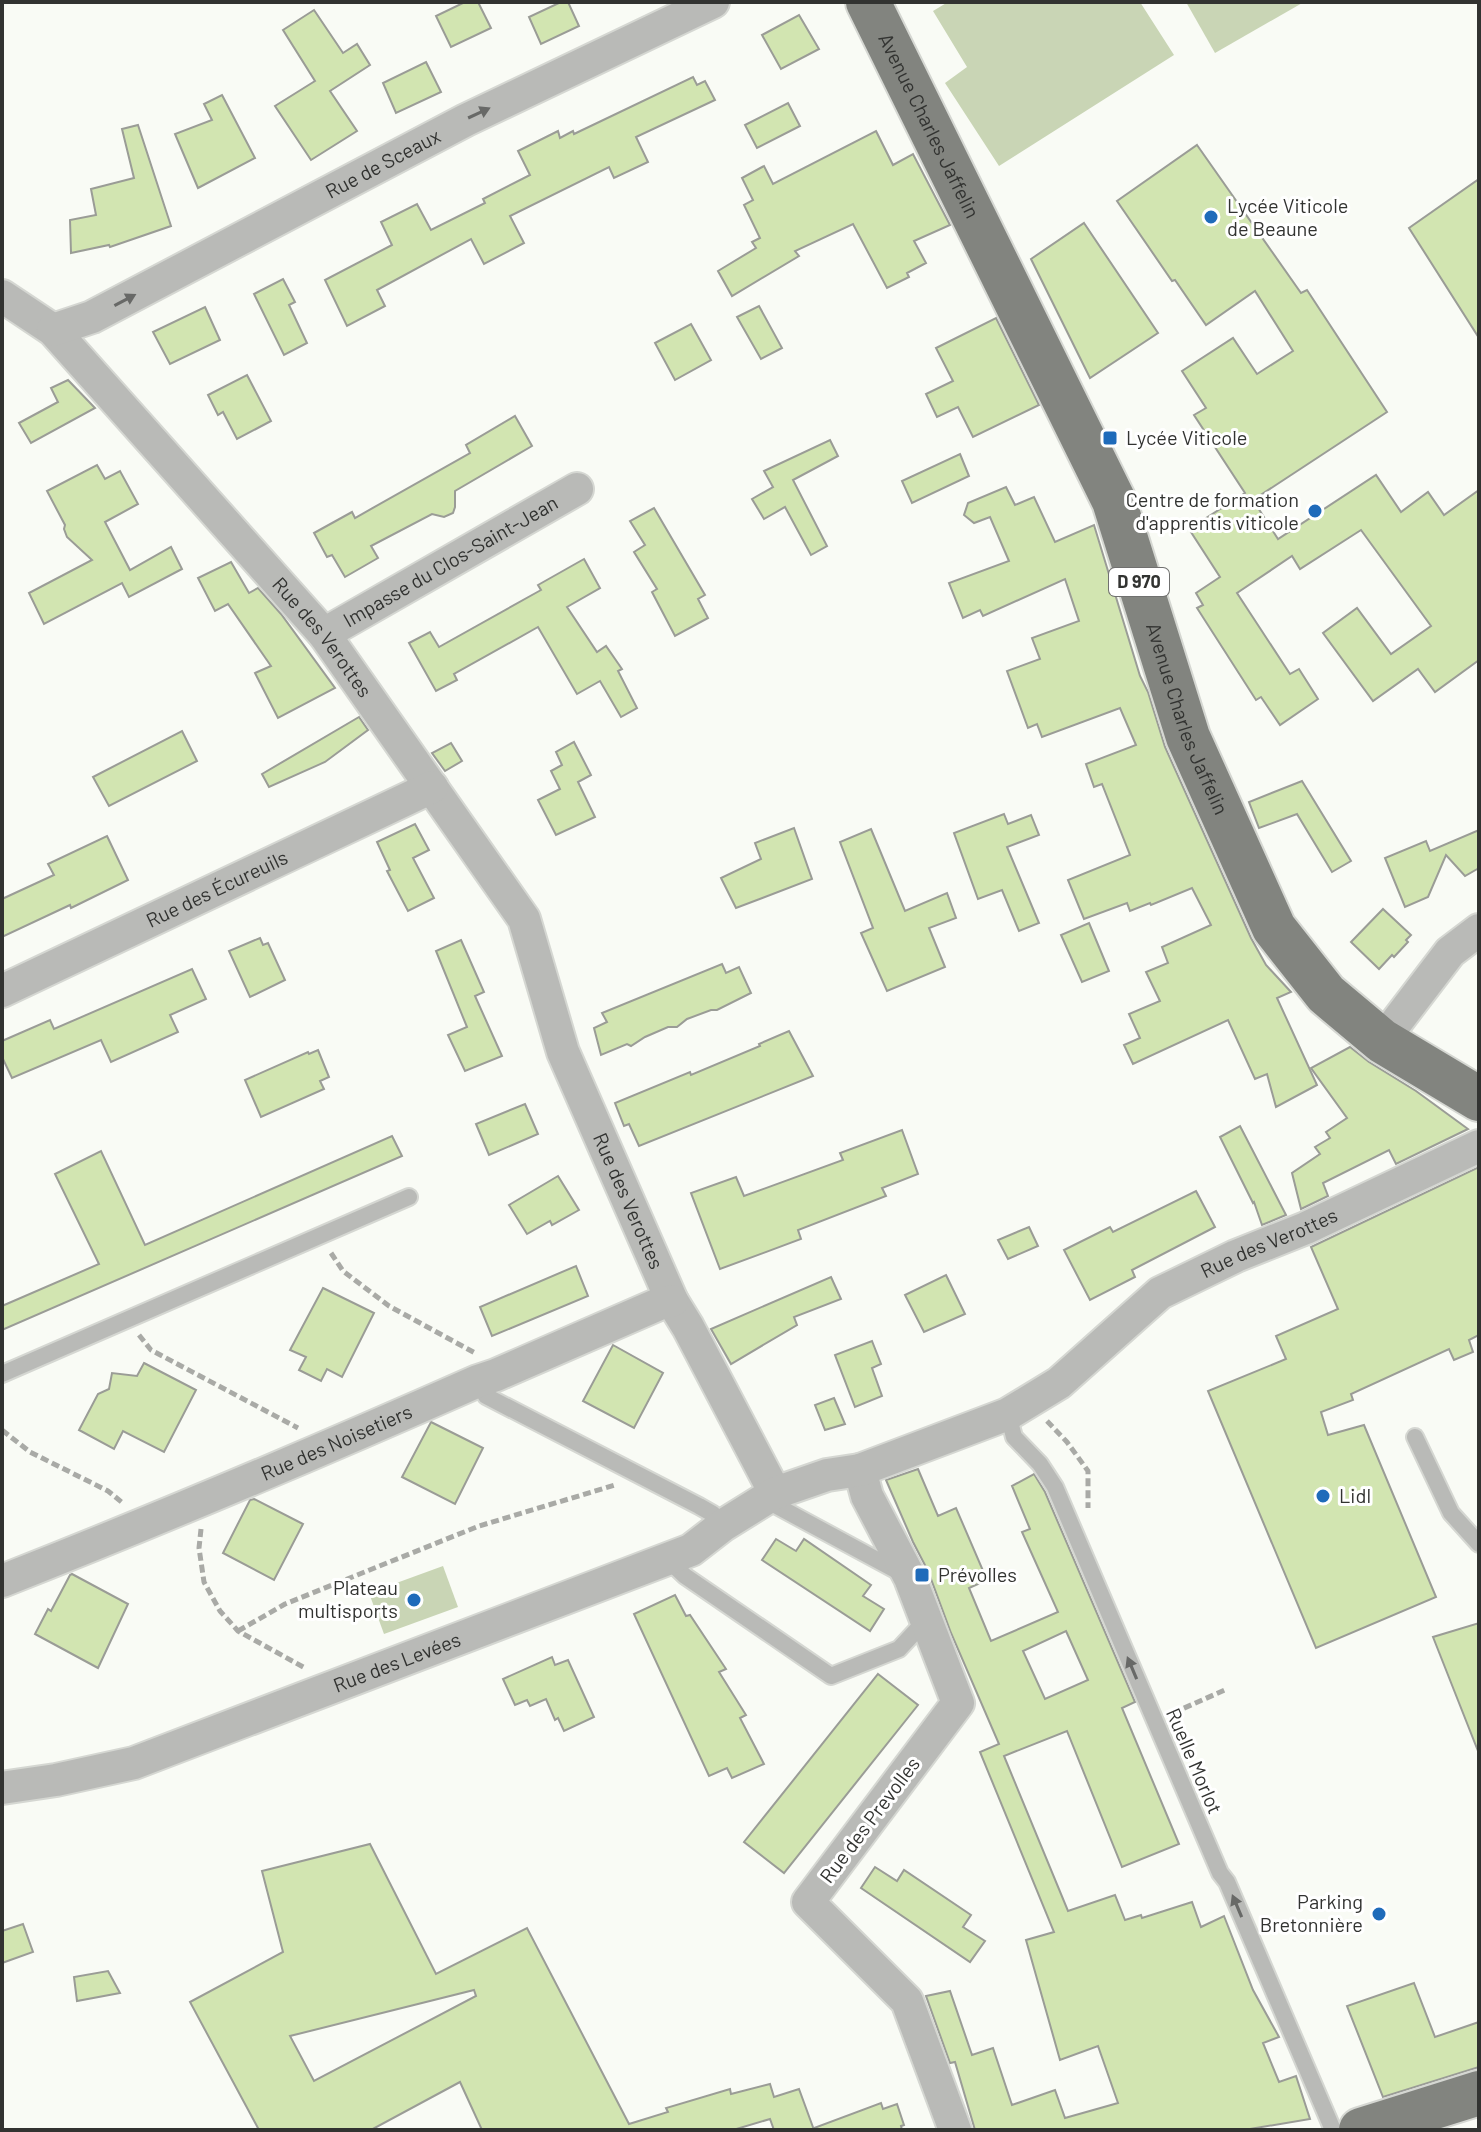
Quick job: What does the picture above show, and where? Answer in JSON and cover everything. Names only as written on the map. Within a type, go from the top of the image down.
[{"type":"main road","name":"Avenue Charles Jaffelin","points":[[868,2],[1114,501],[1188,737],[1274,928],[1326,994],[1382,1041],[1479,1099]]},
{"type":"main road","points":[[1361,2130],[1479,2093]]},
{"type":"street","name":"Rue de Sceaux","points":[[53,330],[92,317],[466,120],[713,2]]},
{"type":"street","name":"Rue des Verottes","points":[[2,296],[53,330],[324,634],[524,919],[563,1052],[672,1301],[688,1327],[770,1496],[827,1475],[860,1470],[1008,1414],[1059,1383],[1160,1293],[1479,1146]]},
{"type":"street","name":"Impasse du Clos-Saint-Jean","points":[[324,634],[577,489]]},
{"type":"street","name":"Rue des Écureuils","points":[[2,991],[432,787]]},
{"type":"street","points":[[1382,1041],[1450,952],[1479,930]]},
{"type":"street","name":"Rue des Noisetiers","points":[[2,1581],[138,1528],[672,1301]]},
{"type":"street","name":"Rue des Prevolles","points":[[860,1470],[867,1496],[910,1578],[958,1703],[808,1902],[907,2001],[955,2130]]},
{"type":"street","name":"Rue des Levées","points":[[2,1788],[134,1763],[691,1550],[770,1496]]},
{"type":"lane","points":[[2,1374],[409,1197]]},
{"type":"lane","points":[[487,1378],[486,1396],[713,1514],[722,1526]]},
{"type":"lane","name":"Ruelle Morlot","points":[[1008,1414],[1014,1437],[1040,1464],[1055,1487],[1333,2130]]},
{"type":"lane","points":[[1415,1437],[1451,1513],[1479,1544]]},
{"type":"lane","points":[[770,1496],[910,1578]]},
{"type":"lane","points":[[667,1559],[685,1576],[831,1676],[899,1649],[926,1620]]},
{"type":"path","points":[[320,1235],[343,1271],[389,1306],[490,1361],[487,1378]]},
{"type":"path","points":[[130,1318],[151,1350],[308,1434],[320,1451]]},
{"type":"path","points":[[2,1430],[30,1452],[108,1491],[126,1506],[138,1528]]},
{"type":"path","points":[[238,1631],[285,1604],[479,1526],[611,1487],[637,1474]]},
{"type":"path","points":[[197,1503],[202,1525],[199,1548],[204,1582],[220,1611],[238,1631],[311,1671],[325,1689]]},
{"type":"path","points":[[1170,1714],[1227,1689]]},
{"type":"green space","points":[[948,2],[1140,2],[1174,55],[999,166],[945,83],[967,67],[933,11]]},
{"type":"green space","points":[[1186,2],[1304,2],[1215,53]]},
{"type":"green space","name":"Plateau multisports","points":[[443,1566],[458,1607],[384,1634],[369,1593]]},
{"type":"building","points":[[465,2],[478,2],[491,28],[451,47],[436,16]]},
{"type":"building","points":[[561,2],[568,2],[579,26],[541,44],[529,17]]},
{"type":"building","points":[[314,10],[343,53],[357,44],[370,65],[330,91],[357,131],[311,160],[275,106],[315,81],[283,30]]},
{"type":"building","points":[[799,15],[819,49],[781,69],[762,35]]},
{"type":"building","points":[[426,62],[441,92],[396,113],[383,83]]},
{"type":"building","points":[[693,77],[697,85],[705,81],[715,100],[636,137],[648,162],[614,178],[609,167],[510,216],[524,243],[484,264],[471,239],[377,290],[385,306],[347,326],[325,280],[392,245],[381,222],[417,204],[431,230],[485,203],[483,199],[530,175],[518,151],[558,131],[560,138],[573,131],[574,134]]},
{"type":"building","points":[[222,95],[255,158],[198,188],[175,134],[212,120],[204,104]]},
{"type":"building","points":[[788,103],[800,126],[757,148],[745,125]]},
{"type":"building","points":[[138,125],[171,226],[110,247],[71,253],[70,220],[96,215],[91,189],[134,178],[122,129]]},
{"type":"building","points":[[876,131],[893,165],[913,154],[950,225],[914,241],[926,263],[907,273],[909,277],[887,288],[853,224],[795,251],[799,256],[732,296],[718,271],[756,248],[752,242],[760,238],[744,205],[753,200],[742,178],[764,166],[773,184]]},
{"type":"building","points":[[1197,145],[1301,293],[1307,290],[1387,412],[1253,500],[1278,539],[1376,475],[1401,512],[1428,492],[1444,515],[1479,490],[1479,660],[1435,692],[1418,669],[1373,701],[1323,633],[1357,608],[1391,654],[1431,626],[1361,530],[1300,569],[1292,556],[1237,593],[1290,674],[1299,669],[1318,699],[1280,725],[1261,697],[1256,700],[1197,608],[1203,605],[1196,593],[1220,577],[1189,529],[1245,493],[1194,415],[1206,408],[1182,371],[1233,338],[1257,374],[1293,351],[1255,291],[1206,325],[1117,201]]},
{"type":"building","points":[[1479,179],[1479,338],[1409,228]]},
{"type":"building","points":[[1084,223],[1158,333],[1090,378],[1031,259]]},
{"type":"building","points":[[283,279],[295,302],[289,305],[307,343],[284,355],[254,294]]},
{"type":"building","points":[[759,306],[782,348],[761,359],[737,317]]},
{"type":"building","points":[[205,307],[220,340],[170,364],[153,332]]},
{"type":"building","points":[[996,318],[1039,405],[973,437],[958,407],[937,417],[926,394],[953,381],[936,348]]},
{"type":"building","points":[[691,324],[711,360],[675,380],[655,343]]},
{"type":"building","points":[[247,375],[271,421],[237,439],[223,412],[218,415],[208,395]]},
{"type":"building","points":[[68,380],[95,408],[31,443],[19,423],[58,402],[51,388]]},
{"type":"building","points":[[515,416],[532,446],[455,491],[453,513],[444,517],[432,514],[371,546],[378,558],[345,577],[332,555],[327,557],[314,533],[352,512],[355,518],[470,453],[466,445]]},
{"type":"building","points":[[830,440],[838,456],[793,480],[827,546],[811,555],[785,507],[764,519],[752,499],[773,487],[764,471]]},
{"type":"building","points":[[960,454],[969,476],[912,503],[902,481]]},
{"type":"building","points":[[97,465],[105,479],[120,471],[138,504],[105,522],[130,570],[171,547],[182,569],[129,597],[122,583],[44,624],[29,593],[92,560],[67,537],[65,525],[47,491]]},
{"type":"building","points":[[1006,487],[1015,505],[1034,497],[1055,542],[1094,525],[1165,747],[1251,938],[1266,965],[1291,992],[1277,998],[1317,1085],[1276,1107],[1267,1074],[1255,1079],[1228,1020],[1133,1064],[1124,1045],[1140,1038],[1129,1014],[1160,1001],[1146,972],[1168,963],[1162,947],[1211,925],[1192,888],[1151,905],[1130,911],[1127,903],[1084,919],[1068,880],[1130,855],[1102,784],[1094,787],[1086,764],[1136,745],[1120,708],[1042,737],[1037,724],[1028,728],[1007,671],[1040,659],[1032,638],[1079,621],[1065,579],[983,616],[980,610],[963,618],[949,583],[1009,561],[990,517],[974,523],[964,515],[968,503]]},
{"type":"building","points":[[654,508],[705,595],[698,599],[708,618],[675,636],[652,592],[657,589],[634,552],[645,545],[630,521]]},
{"type":"building","points":[[584,559],[600,588],[567,607],[597,652],[606,646],[622,669],[618,671],[637,708],[621,717],[600,681],[577,694],[538,627],[454,674],[457,680],[436,691],[409,643],[430,632],[439,647],[541,590],[538,585]]},
{"type":"building","points":[[231,562],[249,593],[258,588],[335,688],[278,718],[255,673],[271,666],[228,604],[215,611],[198,578]]},
{"type":"building","points":[[359,717],[368,730],[325,762],[269,787],[262,774]]},
{"type":"building","points":[[182,731],[197,761],[109,806],[93,777]]},
{"type":"building","points":[[574,742],[591,775],[578,782],[595,817],[556,835],[538,800],[560,789],[551,771],[562,765],[556,752]]},
{"type":"building","points":[[451,743],[462,761],[445,771],[432,753]]},
{"type":"building","points":[[1302,781],[1351,861],[1332,872],[1297,814],[1259,828],[1249,802]]},
{"type":"building","points":[[1004,814],[1008,824],[1031,815],[1039,835],[1007,847],[1039,923],[1019,931],[1002,890],[978,899],[954,833]]},
{"type":"building","points":[[415,824],[429,850],[413,858],[434,898],[408,911],[387,871],[390,870],[377,842]]},
{"type":"building","points":[[794,828],[812,879],[736,908],[721,878],[761,859],[755,843]]},
{"type":"building","points":[[871,829],[905,911],[947,893],[956,918],[929,928],[945,967],[887,991],[861,933],[873,928],[840,842]]},
{"type":"building","points":[[1479,830],[1479,868],[1465,876],[1446,855],[1428,897],[1405,907],[1385,858],[1426,841],[1430,851]]},
{"type":"building","points":[[107,836],[128,880],[2,937],[2,899],[54,875],[48,864]]},
{"type":"building","points":[[1383,909],[1411,935],[1394,957],[1392,955],[1379,969],[1351,942]]},
{"type":"building","points":[[1089,923],[1109,971],[1082,982],[1061,935]]},
{"type":"building","points":[[260,938],[263,945],[268,943],[285,980],[250,997],[229,951]]},
{"type":"building","points":[[461,940],[484,992],[475,996],[502,1056],[465,1071],[448,1035],[467,1027],[436,951]]},
{"type":"building","points":[[722,964],[726,973],[739,967],[751,993],[717,1010],[687,1019],[677,1027],[668,1027],[631,1046],[627,1044],[601,1055],[594,1028],[607,1022],[602,1013]]},
{"type":"building","points":[[192,969],[206,999],[170,1015],[178,1032],[111,1062],[101,1040],[12,1078],[2,1057],[2,1041],[50,1020],[54,1029]]},
{"type":"building","points":[[789,1031],[813,1076],[639,1146],[629,1124],[624,1126],[615,1103],[690,1072],[691,1075]]},
{"type":"building","points":[[1350,1047],[1468,1129],[1396,1164],[1389,1150],[1323,1183],[1328,1196],[1301,1209],[1292,1173],[1320,1154],[1315,1147],[1330,1138],[1326,1132],[1347,1118],[1311,1068]]},
{"type":"building","points":[[318,1050],[329,1077],[320,1081],[324,1089],[261,1117],[245,1080]]},
{"type":"building","points":[[525,1104],[538,1134],[489,1155],[476,1124]]},
{"type":"building","points":[[1240,1126],[1286,1215],[1262,1225],[1254,1202],[1220,1137]]},
{"type":"building","points":[[902,1130],[918,1174],[882,1188],[886,1196],[798,1230],[801,1239],[720,1269],[691,1193],[736,1177],[744,1196],[843,1160],[840,1153]]},
{"type":"building","points":[[392,1136],[402,1156],[2,1330],[2,1306],[99,1264],[55,1174],[101,1151],[145,1245]]},
{"type":"building","points":[[1479,1167],[1479,1335],[1469,1340],[1473,1352],[1454,1360],[1449,1349],[1351,1394],[1353,1400],[1321,1412],[1328,1435],[1364,1425],[1436,1597],[1316,1648],[1208,1391],[1286,1359],[1276,1336],[1338,1309],[1311,1247]]},
{"type":"building","points":[[558,1176],[579,1210],[527,1234],[509,1205]]},
{"type":"building","points":[[1196,1191],[1215,1227],[1132,1270],[1135,1277],[1090,1300],[1064,1250],[1110,1227],[1113,1232]]},
{"type":"building","points":[[1029,1227],[1038,1246],[1008,1259],[998,1240]]},
{"type":"building","points":[[576,1266],[588,1296],[492,1336],[480,1307]]},
{"type":"building","points":[[946,1275],[965,1314],[924,1332],[905,1295]]},
{"type":"building","points":[[831,1277],[841,1299],[794,1317],[797,1325],[731,1364],[711,1329]]},
{"type":"building","points":[[323,1288],[374,1313],[342,1377],[327,1369],[321,1381],[299,1370],[306,1357],[290,1350]]},
{"type":"building","points":[[872,1341],[881,1364],[872,1368],[882,1396],[855,1407],[835,1355]]},
{"type":"building","points":[[613,1345],[663,1373],[634,1428],[583,1401]]},
{"type":"building","points":[[144,1363],[196,1390],[164,1452],[123,1431],[114,1449],[79,1430],[98,1394],[109,1389],[112,1373],[137,1376]]},
{"type":"building","points":[[834,1398],[845,1424],[825,1430],[815,1405]]},
{"type":"building","points":[[431,1422],[483,1448],[455,1504],[402,1477]]},
{"type":"building","points":[[918,1469],[938,1516],[956,1508],[987,1580],[969,1588],[991,1641],[1058,1612],[1022,1532],[1030,1529],[1012,1486],[1034,1474],[1045,1492],[1135,1702],[1122,1708],[1179,1844],[1122,1867],[1067,1731],[1004,1756],[1068,1911],[1115,1895],[1125,1920],[1141,1915],[1142,1918],[1192,1902],[1201,1927],[1224,1916],[1253,1990],[1279,2037],[1263,2043],[1279,2082],[1296,2076],[1310,2119],[1244,2130],[975,2130],[955,2062],[950,2063],[926,1996],[950,1991],[972,2055],[993,2048],[1012,2105],[1055,2090],[1065,2118],[1118,2103],[1098,2046],[1060,2060],[1026,1940],[1054,1932],[980,1752],[999,1744],[928,1571],[886,1480]],"holes":[[[1066,1631],[1088,1680],[1045,1699],[1023,1651]]]},
{"type":"building","points":[[254,1499],[303,1524],[274,1580],[223,1553],[250,1500]]},
{"type":"building","points":[[776,1539],[796,1551],[804,1539],[871,1585],[863,1596],[884,1609],[870,1631],[762,1560]]},
{"type":"building","points":[[72,1574],[128,1604],[98,1668],[35,1634]]},
{"type":"building","points":[[675,1595],[686,1616],[690,1615],[726,1669],[719,1672],[746,1715],[740,1718],[764,1764],[732,1778],[727,1768],[709,1776],[634,1614]]},
{"type":"building","points":[[1479,1623],[1479,1750],[1478,1751],[1433,1637]]},
{"type":"building","points":[[552,1657],[555,1665],[568,1660],[594,1717],[564,1731],[558,1718],[555,1720],[546,1699],[530,1706],[527,1700],[515,1705],[503,1679]]},
{"type":"building","points":[[878,1674],[918,1705],[784,1873],[744,1842]]},
{"type":"building","points":[[370,1844],[436,1974],[527,1928],[629,2124],[668,2112],[666,2108],[730,2089],[731,2094],[770,2084],[774,2097],[799,2089],[814,2130],[774,2130],[770,2119],[733,2130],[482,2130],[460,2082],[371,2130],[259,2130],[190,2002],[283,1952],[262,1871]],"holes":[[[474,1990],[476,1996],[314,2081],[290,2036]]]},
{"type":"building","points":[[875,1867],[897,1881],[904,1870],[971,1915],[963,1927],[985,1941],[970,1962],[861,1888]]},
{"type":"building","points":[[23,1924],[33,1952],[2,1963],[2,1931]]},
{"type":"building","points":[[108,1971],[120,1993],[77,2001],[74,1977]]},
{"type":"building","points":[[1414,1983],[1435,2037],[1479,2022],[1479,2067],[1383,2097],[1347,2006]]},
{"type":"building","points":[[881,2103],[883,2109],[897,2104],[904,2125],[901,2126],[902,2130],[814,2128]]},
{"type":"place","name":"Lycée Viticole de Beaune","points":[[1211,217]]},
{"type":"place","name":"Lycée Viticole","points":[[1110,438]]},
{"type":"place","name":"Centre de formation d'apprentis viticole","points":[[1315,511]]},
{"type":"place","name":"Lidl","points":[[1323,1496]]},
{"type":"place","name":"Prévolles","points":[[922,1575]]},
{"type":"place","name":"Plateau multisports","points":[[414,1600]]},
{"type":"place","name":"Parking Bretonnière","points":[[1379,1914]]}]
